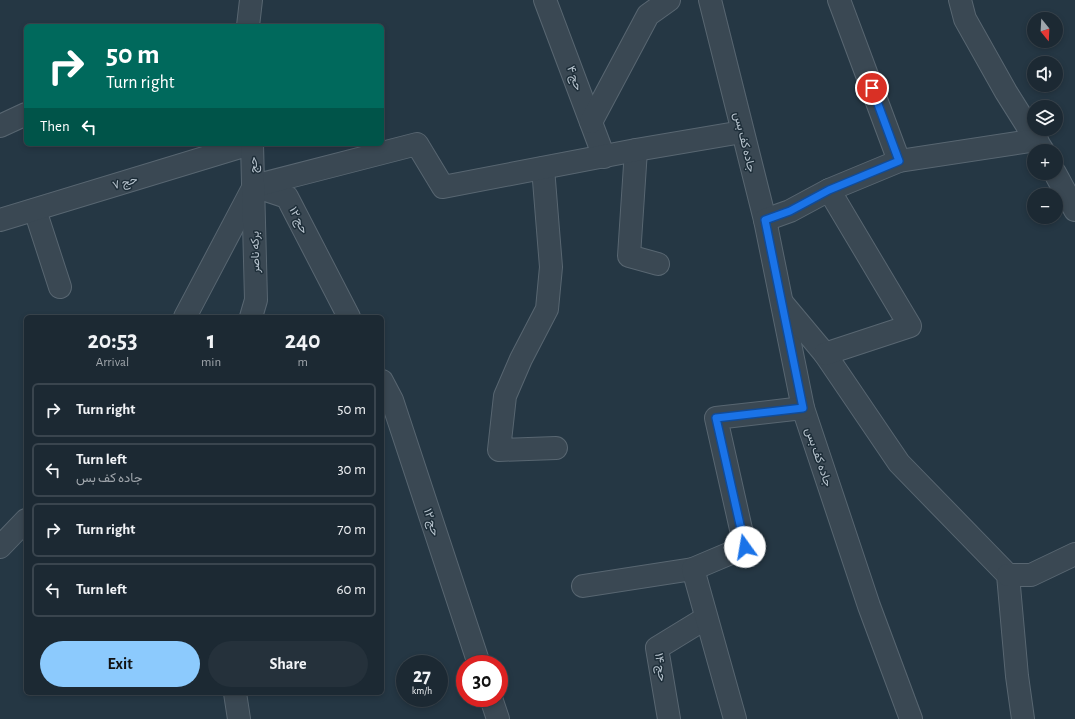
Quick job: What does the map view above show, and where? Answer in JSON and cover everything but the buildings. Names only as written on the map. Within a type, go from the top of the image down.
[{"type":"street","points":[[248,24],[250,0]]},
{"type":"street","name":"حج ۴","points":[[545,0],[604,157]]},
{"type":"street","points":[[591,122],[648,15],[669,0]]},
{"type":"street","name":"جاده کف بس","points":[[710,0],[765,220],[803,408],[869,606],[911,719]]},
{"type":"street","points":[[839,0],[899,161]]},
{"type":"street","points":[[960,0],[965,19],[1006,92],[1039,144]]},
{"type":"street","points":[[0,126],[24,115]]},
{"type":"street","points":[[186,315],[254,186],[417,144],[443,187],[636,150],[742,132]]},
{"type":"street","name":"حج ۷","points":[[0,220],[244,146]]},
{"type":"street","name":"حج","points":[[251,146],[254,186]]},
{"type":"street","points":[[765,220],[790,211],[829,190],[899,161],[1027,146]]},
{"type":"street","points":[[636,150],[629,256],[658,264]]},
{"type":"street","points":[[543,168],[552,267],[547,309],[521,359],[505,396],[499,450],[556,448]]},
{"type":"street","points":[[1059,180],[1075,210]]},
{"type":"street","name":"برکه ناصر","points":[[251,315],[256,300],[254,186]]},
{"type":"street","name":"حج ۱۲","points":[[254,186],[287,197],[348,315]]},
{"type":"street","points":[[825,354],[910,326],[829,190]]},
{"type":"street","points":[[35,210],[60,287]]},
{"type":"street","points":[[783,304],[825,354],[898,463],[1008,575],[1017,676],[1023,719]]},
{"type":"street","name":"حج ۱۲","points":[[384,385],[392,400],[476,655]]},
{"type":"street","points":[[583,586],[693,569],[745,547],[716,418],[803,408]]},
{"type":"street","points":[[0,547],[24,522]]},
{"type":"street","points":[[1008,575],[1030,575],[1075,554]]},
{"type":"street","points":[[693,569],[735,719]]},
{"type":"street","name":"حج ۱۴","points":[[669,719],[657,648],[706,618]]},
{"type":"street","points":[[235,695],[239,719]]},
{"type":"street","points":[[494,707],[498,719]]},
{"type":"route","points":[[745,547],[716,418],[803,408],[765,220],[790,211],[829,190],[899,161],[872,88]]}]
